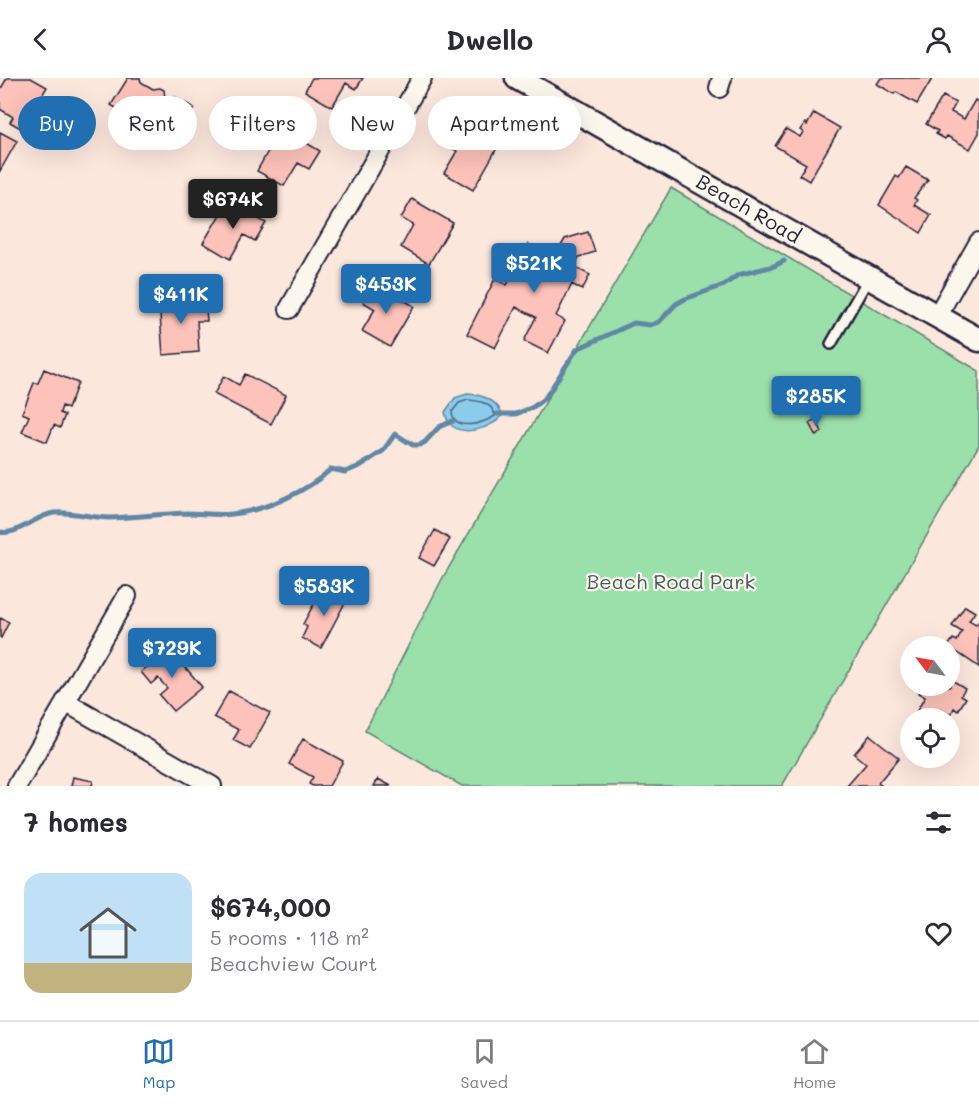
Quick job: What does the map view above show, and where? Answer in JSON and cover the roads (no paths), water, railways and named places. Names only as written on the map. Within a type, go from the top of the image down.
[{"type":"street","points":[[289,309],[422,78]]},
{"type":"street","name":"Beach Road","points":[[517,78],[870,276],[979,340]]},
{"type":"street","points":[[937,316],[979,242]]},
{"type":"street","points":[[17,786],[127,596]]},
{"type":"street","points":[[66,702],[212,786]]},
{"type":"lane","points":[[831,344],[870,276]]},
{"type":"water","points":[[467,394],[479,395],[488,399],[503,414],[484,428],[460,430],[447,420],[445,412],[455,398]]},
{"type":"waterway","points":[[497,414],[516,414],[533,407],[545,398],[577,349],[634,323],[650,325],[659,322],[676,304],[685,299],[724,285],[738,275],[774,266],[784,261]]},
{"type":"waterway","points":[[0,532],[14,531],[40,517],[54,513],[109,518],[187,513],[226,515],[258,509],[298,492],[331,469],[345,472],[360,466],[383,451],[395,434],[413,445],[420,445],[439,427],[453,421]]},
{"type":"park label","name":"Beach Road Park","points":[[671,581]]}]
